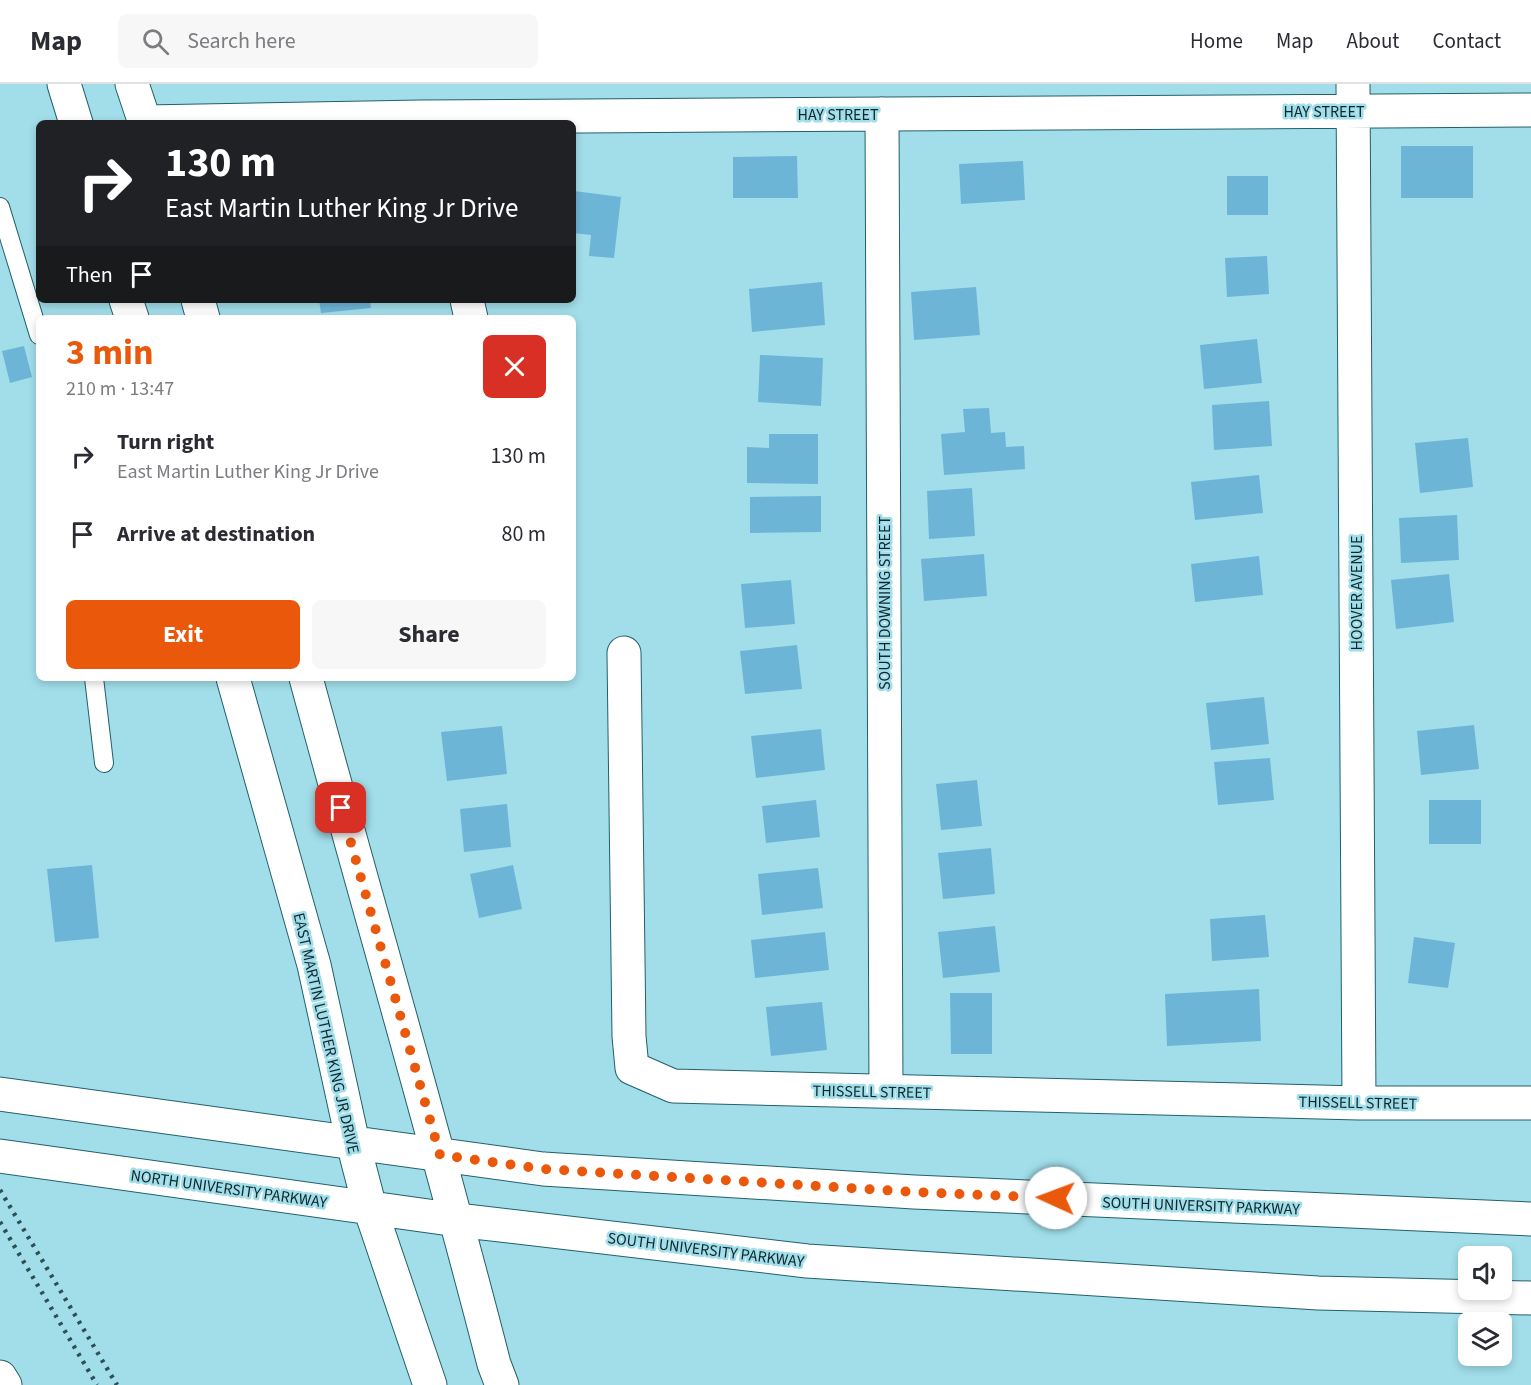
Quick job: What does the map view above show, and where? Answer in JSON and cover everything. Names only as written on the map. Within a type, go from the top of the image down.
[{"type":"main road","points":[[64,84],[75,120]]},
{"type":"main road","points":[[132,84],[144,120]]},
{"type":"main road","name":"HAY STREET","points":[[422,120],[882,114],[1353,98],[1531,110]]},
{"type":"main road","name":"HOOVER AVENUE","points":[[1353,98],[1359,1103]]},
{"type":"main road","name":"SOUTH DOWNING STREET","points":[[882,114],[886,1091]]},
{"type":"main road","name":"THISSELL STREET","points":[[624,653],[629,1036],[632,1068],[673,1086],[1359,1103],[1531,1103]]},
{"type":"main road","name":"EAST MARTIN LUTHER KING JR DRIVE","points":[[234,681],[314,966],[353,1143],[370,1208],[430,1385]]},
{"type":"main road","points":[[307,681],[371,917],[440,1155],[494,1364],[502,1385]]},
{"type":"main road","points":[[0,1094],[440,1155]]},
{"type":"main road","name":"SOUTH UNIVERSITY PARKWAY","points":[[440,1155],[543,1169],[914,1192],[1531,1219]]},
{"type":"main road","name":"NORTH UNIVERSITY PARKWAY","points":[[0,1156],[457,1220]]},
{"type":"main road","name":"SOUTH UNIVERSITY PARKWAY","points":[[457,1220],[807,1261],[1318,1293],[1531,1298]]},
{"type":"main road","points":[[0,1377],[5,1385]]},
{"type":"lane","points":[[0,207],[36,302]]},
{"type":"lane","points":[[94,681],[104,763]]},
{"type":"building","points":[[1401,146],[1473,146],[1473,198],[1401,198]]},
{"type":"building","points":[[797,156],[798,198],[733,198],[733,157]]},
{"type":"building","points":[[1023,161],[1025,200],[961,204],[959,164]]},
{"type":"building","points":[[1227,176],[1268,176],[1268,215],[1227,215]]},
{"type":"building","points":[[576,191],[621,197],[614,258],[589,256],[591,235],[576,233]]},
{"type":"building","points":[[1267,256],[1269,294],[1227,297],[1225,258]]},
{"type":"building","points":[[822,282],[825,325],[752,332],[749,289]]},
{"type":"building","points":[[976,287],[980,335],[914,340],[911,292]]},
{"type":"building","points":[[319,303],[370,303],[371,308],[321,313]]},
{"type":"building","points":[[1257,339],[1262,383],[1204,389],[1200,345]]},
{"type":"building","points":[[24,346],[32,377],[10,383],[2,351]]},
{"type":"building","points":[[760,355],[823,358],[821,406],[758,402]]},
{"type":"building","points":[[1269,401],[1272,446],[1214,450],[1212,405]]},
{"type":"building","points":[[989,408],[991,433],[1005,432],[1006,447],[1024,446],[1025,469],[944,475],[941,434],[965,432],[963,409]]},
{"type":"building","points":[[769,434],[818,434],[818,484],[747,483],[747,447],[769,448]]},
{"type":"building","points":[[1468,438],[1473,487],[1420,493],[1415,443]]},
{"type":"building","points":[[1259,475],[1263,513],[1195,520],[1191,482]]},
{"type":"building","points":[[972,488],[975,536],[929,539],[927,491]]},
{"type":"building","points":[[821,496],[821,532],[750,533],[750,497]]},
{"type":"building","points":[[1457,515],[1459,560],[1401,563],[1399,518]]},
{"type":"building","points":[[984,554],[987,596],[924,601],[921,559]]},
{"type":"building","points":[[1259,556],[1263,595],[1195,602],[1191,564]]},
{"type":"building","points":[[1449,574],[1454,622],[1396,629],[1391,580]]},
{"type":"building","points":[[791,580],[795,624],[745,628],[741,584]]},
{"type":"building","points":[[797,645],[802,689],[745,694],[740,651]]},
{"type":"building","points":[[1264,697],[1269,744],[1211,750],[1206,703]]},
{"type":"building","points":[[1474,725],[1479,769],[1421,775],[1417,731]]},
{"type":"building","points":[[502,726],[507,774],[447,781],[441,732]]},
{"type":"building","points":[[821,729],[825,770],[756,778],[751,736]]},
{"type":"building","points":[[1270,758],[1274,800],[1218,805],[1214,762]]},
{"type":"building","points":[[977,780],[982,826],[941,830],[936,784]]},
{"type":"building","points":[[816,800],[820,837],[766,843],[762,806]]},
{"type":"building","points":[[1429,800],[1481,800],[1481,844],[1429,844]]},
{"type":"building","points":[[507,804],[511,847],[464,852],[460,809]]},
{"type":"building","points":[[991,848],[995,894],[943,899],[938,853]]},
{"type":"building","points":[[92,865],[99,938],[55,942],[47,869]]},
{"type":"building","points":[[513,865],[522,909],[479,918],[470,874]]},
{"type":"building","points":[[818,868],[823,908],[762,915],[758,874]]},
{"type":"building","points":[[1265,915],[1269,957],[1212,961],[1210,919]]},
{"type":"building","points":[[995,926],[1000,972],[943,978],[938,932]]},
{"type":"building","points":[[825,932],[829,970],[755,978],[751,940]]},
{"type":"building","points":[[1414,937],[1455,943],[1448,988],[1408,983]]},
{"type":"building","points":[[1259,989],[1261,1041],[1167,1046],[1165,994]]},
{"type":"building","points":[[950,993],[992,993],[992,1054],[951,1054]]},
{"type":"building","points":[[822,1002],[827,1050],[771,1056],[766,1007]]},
{"type":"railway","points":[[0,1190],[117,1385]]},
{"type":"railway","points":[[0,1222],[97,1385]]},
{"type":"route","points":[[341,808],[440,1155],[543,1169],[914,1192],[1056,1198]]}]
